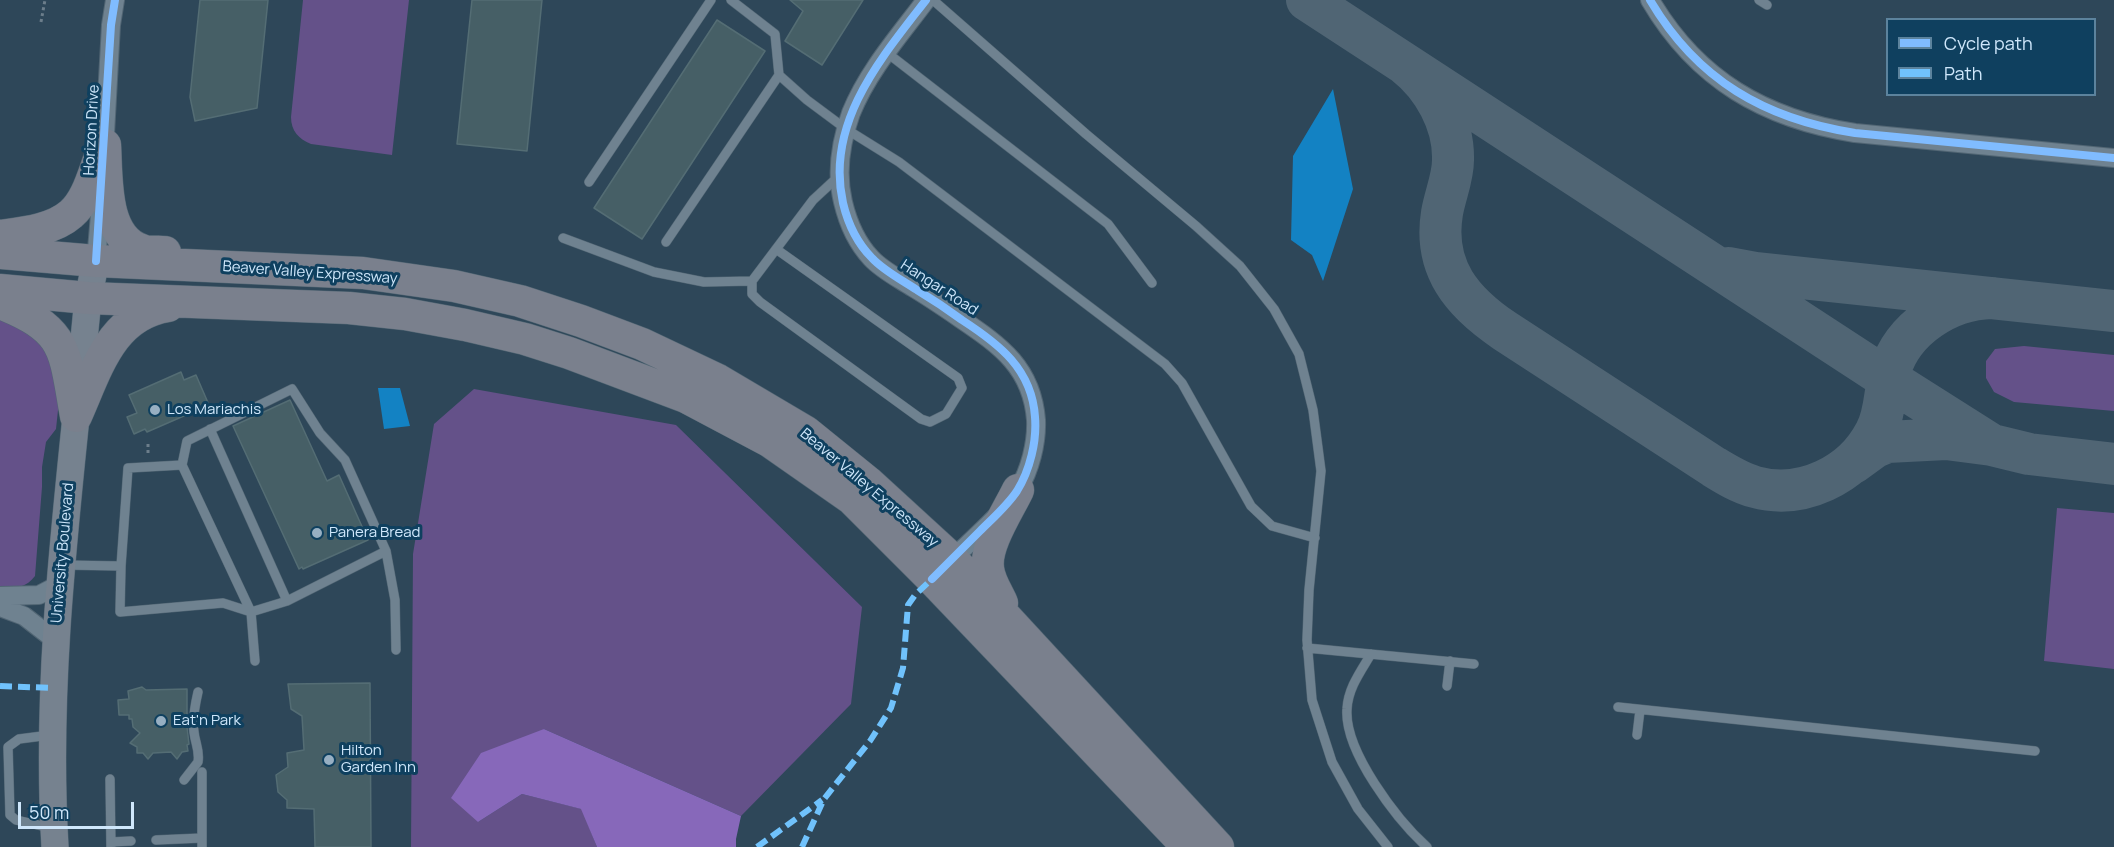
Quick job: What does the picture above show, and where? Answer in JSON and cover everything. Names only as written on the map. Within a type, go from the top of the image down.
[{"type":"highway","points":[[0,236],[46,226],[71,215],[85,195],[105,146]]},
{"type":"highway","points":[[105,146],[113,222],[125,240],[142,250],[245,256],[260,269]]},
{"type":"highway","name":"Beaver Valley Expressway","points":[[0,253],[96,261],[363,273],[473,290],[545,308],[642,345],[718,380],[806,432],[869,483],[1188,847]]},
{"type":"highway","name":"Beaver Valley Expressway","points":[[0,290],[88,298],[349,308],[444,321],[493,331],[569,353],[686,397],[769,441],[852,499],[1012,622],[1218,847]]},
{"type":"highway","points":[[76,416],[104,353],[121,329],[132,319],[152,309],[203,301]]},
{"type":"highway","points":[[0,303],[37,319],[58,340],[67,367],[76,416]]},
{"type":"highway","points":[[1012,622],[990,579],[987,561],[992,543],[1018,490]]},
{"type":"main road","name":"University Boulevard","points":[[54,838],[52,735],[55,640],[88,298],[96,261]]},
{"type":"street","name":"Horizon Drive","points":[[96,261],[111,25],[115,0]]},
{"type":"street","name":"Hangar Road","points":[[926,0],[886,52],[859,96],[843,142],[841,193],[849,224],[864,249],[874,260],[995,341],[1021,370],[1031,392],[1036,427],[1030,459],[1018,490],[942,569]]},
{"type":"street","points":[[1650,0],[1665,26],[1688,52],[1719,80],[1754,102],[1788,118],[1822,128],[1855,133],[2114,158]]},
{"type":"street","points":[[0,596],[39,595],[61,575]]},
{"type":"street","points":[[0,607],[24,616],[55,640]]},
{"type":"lane","points":[[589,182],[711,0]]},
{"type":"lane","points":[[731,0],[775,34],[780,75],[807,100],[846,129],[899,162],[1165,364],[1182,383],[1251,506],[1272,526],[1315,538]]},
{"type":"lane","points":[[933,0],[1086,134],[1196,226],[1240,267],[1274,309],[1299,354],[1313,410],[1321,471],[1309,590],[1307,648],[1312,700],[1332,762],[1359,809],[1388,847]]},
{"type":"lane","points":[[886,52],[1108,224],[1152,283]]},
{"type":"lane","points":[[666,242],[780,75]]},
{"type":"lane","points":[[776,249],[958,378],[962,388],[946,414],[930,422],[921,419],[752,294],[752,281],[776,249],[813,200],[840,175]]},
{"type":"lane","points":[[563,238],[654,272],[704,282],[752,281]]},
{"type":"lane","points":[[255,662],[251,612],[182,465],[187,441],[292,389],[320,433],[345,460],[386,551],[395,600],[396,650]]},
{"type":"lane","points":[[210,429],[287,601]]},
{"type":"lane","points":[[182,465],[128,468],[120,612],[223,603],[251,612],[287,601],[386,551]]},
{"type":"lane","points":[[61,575],[121,566]]},
{"type":"lane","points":[[1307,648],[1474,664]]},
{"type":"lane","points":[[1371,654],[1356,680],[1348,702],[1347,715],[1350,732],[1376,787],[1401,820],[1427,847]]},
{"type":"lane","points":[[1447,686],[1450,662]]},
{"type":"lane","points":[[184,780],[199,758],[193,719],[198,692]]},
{"type":"lane","points":[[1618,707],[2035,751]]},
{"type":"lane","points":[[1637,735],[1641,710]]},
{"type":"lane","points":[[52,735],[19,739],[13,742],[8,747],[8,759],[10,815],[54,838]]},
{"type":"lane","points":[[156,840],[202,843],[202,772]]},
{"type":"lane","points":[[110,778],[111,844],[131,841]]},
{"type":"path","points":[[40,22],[45,0]]},
{"type":"shaded area","points":[[303,0],[409,0],[392,155],[311,144],[299,137],[294,130],[291,117]]},
{"type":"shaded area","points":[[0,313],[48,347],[61,382],[56,429],[46,442],[42,467],[35,576],[23,586],[10,588],[0,588]]},
{"type":"shaded area","points":[[2024,346],[2114,355],[2114,411],[2014,402],[1994,392],[1986,378],[1986,361],[1995,349]]},
{"type":"shaded area","points":[[474,389],[676,425],[862,607],[851,704],[741,816],[544,729],[478,822],[522,794],[582,809],[597,847],[411,847],[413,554],[434,424]]},
{"type":"shaded area","points":[[2057,508],[2114,513],[2114,669],[2044,661]]},
{"type":"shaded area","points":[[544,729],[741,816],[736,847],[597,847],[581,809],[522,794],[478,822],[451,798],[481,753]]},
{"type":"water","points":[[1333,89],[1353,189],[1323,281],[1312,255],[1291,240],[1293,156]]},
{"type":"water","points":[[378,388],[400,388],[410,426],[384,429]]},
{"type":"building","points":[[200,0],[268,0],[257,108],[195,121],[190,97]]},
{"type":"building","points":[[472,0],[542,0],[527,151],[457,144]]},
{"type":"building","points":[[790,0],[863,0],[822,65],[785,41],[803,11]]},
{"type":"building","points":[[717,20],[765,51],[642,239],[594,208]]},
{"type":"building","points":[[181,372],[184,380],[196,375],[209,405],[147,432],[145,429],[134,434],[127,417],[137,413],[129,395]]},
{"type":"building","points":[[290,400],[327,481],[339,475],[368,540],[303,569],[302,567],[299,569],[233,426]]},
{"type":"building","name":"Hilton Garden Inn","points":[[370,683],[371,847],[315,847],[314,809],[287,808],[287,800],[278,792],[276,775],[288,767],[287,753],[304,750],[302,716],[291,709],[288,684]]},
{"type":"building","name":"Eat'n Park","points":[[142,687],[146,690],[187,689],[188,751],[182,752],[177,759],[171,752],[153,753],[148,759],[143,753],[137,753],[137,747],[130,743],[140,733],[133,727],[129,715],[119,715],[118,700],[129,699],[128,691]]},
{"type":"taxiway","points":[[1307,0],[1992,445]]},
{"type":"taxiway","points":[[1405,64],[1433,94],[1450,132],[1453,167],[1442,213],[1440,233],[1447,267],[1454,282],[1464,295],[1476,308],[1505,331],[1714,467],[1744,483],[1773,490],[1790,490],[1808,487],[1840,472],[1854,461],[1879,426],[1890,371],[1896,356],[1916,329],[1944,310],[1959,304],[1992,298]]},
{"type":"taxiway","points":[[1728,268],[1755,273],[2114,311]]},
{"type":"taxiway","points":[[1853,463],[1875,447],[1887,442],[1946,439],[1992,445],[2029,454],[2114,464]]},
{"type":"marked path","points":[[802,847],[824,799],[870,741],[891,708],[903,668],[908,605],[932,579]]},
{"type":"marked path","points":[[0,686],[53,688]]},
{"type":"marked path","points":[[757,847],[822,800]]},
{"type":"cycle path","points":[[96,261],[111,25],[115,0]]},
{"type":"cycle path","points":[[926,0],[875,69],[849,119],[842,146],[840,174],[843,203],[850,226],[877,263],[976,329],[1011,360],[1028,385],[1035,417],[1034,445],[1029,465],[1017,491],[1000,512],[932,579]]},
{"type":"cycle path","points":[[1650,0],[1689,53],[1712,74],[1763,106],[1792,118],[1822,127],[1855,133],[2114,158]]},
{"type":"place","name":"Los Mariachis","points":[[155,410]]},
{"type":"place","name":"Panera Bread","points":[[317,533]]},
{"type":"place","name":"Eat'n Park","points":[[161,721]]},
{"type":"place","name":"Hilton Garden Inn","points":[[329,760]]}]
